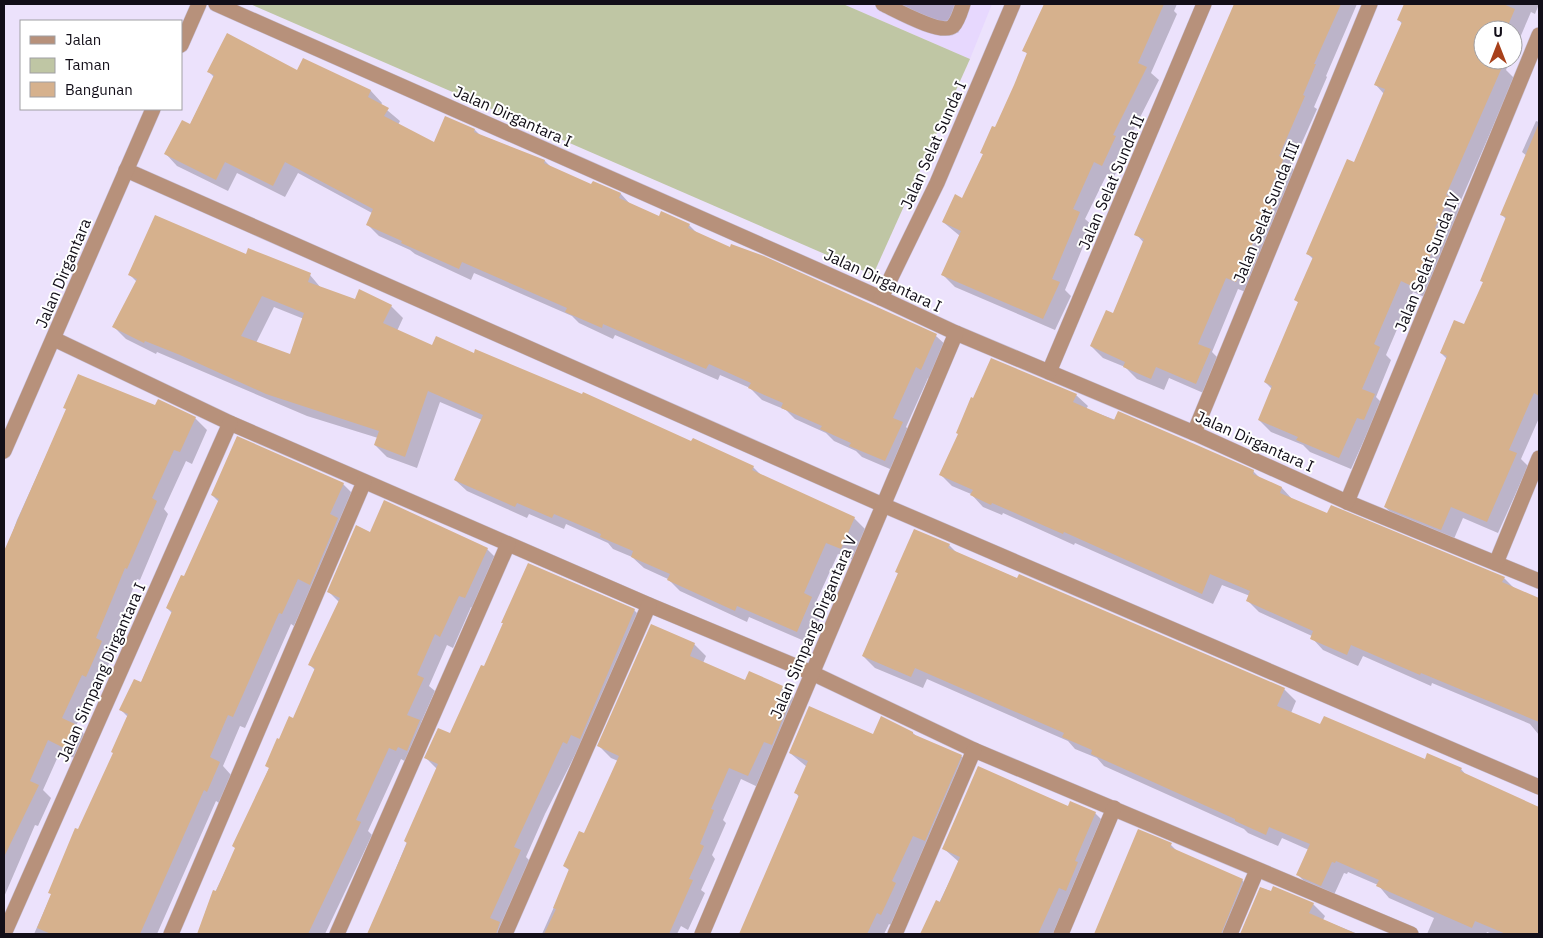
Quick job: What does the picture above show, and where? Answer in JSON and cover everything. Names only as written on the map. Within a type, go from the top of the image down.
[{"type":"street","points":[[182,43],[199,4]]},
{"type":"street","name":"Jalan Dirgantara I","points":[[216,4],[881,298],[956,333],[1194,433],[1347,502],[1539,581]]},
{"type":"street","points":[[883,4],[934,27],[946,29],[954,25],[963,4]]},
{"type":"street","name":"Jalan Selat Sunda I","points":[[881,298],[937,183],[1013,4]]},
{"type":"street","name":"Jalan Selat Sunda II","points":[[1049,372],[1204,4]]},
{"type":"street","name":"Jalan Selat Sunda III","points":[[1194,433],[1370,4]]},
{"type":"street","name":"Jalan Selat Sunda IV","points":[[1347,502],[1539,35]]},
{"type":"street","name":"Jalan Dirgantara","points":[[4,451],[153,110]]},
{"type":"street","points":[[126,170],[883,505],[1539,787]]},
{"type":"street","name":"Jalan Simpang Dirgantara V","points":[[702,934],[956,333]]},
{"type":"street","points":[[54,339],[230,423],[649,605],[812,672],[974,750],[1114,808],[1403,933]]},
{"type":"street","name":"Jalan Simpang Dirgantara I","points":[[4,934],[230,423]]},
{"type":"street","points":[[1496,563],[1539,458]]},
{"type":"street","points":[[171,934],[364,482]]},
{"type":"street","points":[[337,934],[508,544]]},
{"type":"street","points":[[505,934],[649,605]]},
{"type":"street","points":[[895,934],[974,750]]},
{"type":"street","points":[[1061,934],[1114,808]]},
{"type":"street","points":[[1230,934],[1257,870]]},
{"type":"shaded area","points":[[843,4],[992,4],[970,59]]},
{"type":"green space","points":[[250,4],[843,4],[970,59],[873,275]]},
{"type":"building","points":[[1044,4],[1164,4],[1138,63],[1147,67],[1113,135],[1116,136],[1102,166],[1094,162],[1073,209],[1080,212],[1052,279],[1060,282],[1043,319],[941,275],[961,231],[942,222],[955,194],[962,198],[983,154],[980,153],[992,126],[995,127],[1014,85],[1027,53],[1022,51]]},
{"type":"building","points":[[1234,4],[1341,4],[1314,64],[1316,64],[1303,95],[1305,96],[1279,156],[1284,158],[1270,190],[1279,193],[1266,223],[1262,222],[1236,282],[1226,278],[1198,344],[1211,349],[1196,384],[1156,367],[1151,379],[1123,367],[1125,362],[1090,346],[1106,310],[1113,313],[1144,239],[1134,235]]},
{"type":"building","points":[[1404,4],[1503,4],[1515,9],[1510,20],[1473,20],[1473,70],[1501,70],[1446,195],[1449,197],[1435,228],[1441,231],[1416,288],[1401,281],[1374,344],[1380,347],[1362,389],[1375,394],[1364,420],[1357,418],[1339,458],[1296,440],[1298,437],[1258,420],[1272,386],[1264,382],[1298,302],[1294,300],[1313,257],[1306,254],[1347,159],[1354,162],[1385,89],[1374,85],[1402,22],[1397,20]]},
{"type":"building","points":[[227,33],[297,70],[303,58],[371,90],[368,97],[389,108],[384,116],[434,142],[445,116],[475,129],[474,132],[545,160],[544,163],[591,184],[593,181],[621,193],[619,198],[659,216],[661,211],[690,224],[688,228],[730,247],[731,244],[764,256],[937,334],[921,370],[916,367],[893,418],[903,422],[885,461],[849,446],[851,443],[820,429],[822,426],[781,408],[783,403],[748,388],[751,383],[709,364],[706,369],[603,324],[602,328],[565,312],[567,308],[462,262],[459,269],[401,243],[402,241],[366,225],[373,209],[285,162],[273,186],[225,162],[216,180],[164,154],[182,120],[190,124],[214,75],[207,72]]},
{"type":"building","points":[[1539,123],[1539,396],[1534,393],[1509,450],[1517,453],[1487,522],[1451,507],[1441,530],[1384,507],[1447,356],[1440,353],[1454,320],[1464,324],[1483,282],[1480,281],[1506,217],[1500,215]]},
{"type":"building","points":[[155,215],[246,254],[248,248],[311,273],[308,282],[355,299],[359,289],[392,305],[383,323],[432,345],[436,336],[474,353],[475,349],[582,394],[583,392],[691,441],[693,438],[754,466],[752,470],[855,517],[841,549],[826,543],[804,593],[812,597],[797,632],[737,606],[735,611],[667,580],[670,574],[631,557],[633,551],[600,537],[601,534],[554,514],[552,518],[517,503],[515,507],[454,480],[483,415],[428,391],[405,457],[374,445],[379,431],[266,394],[180,355],[145,341],[144,343],[112,327],[137,279],[128,275]],"holes":[[[262,296],[304,313],[290,354],[241,336]]]},
{"type":"building","points":[[991,358],[1077,394],[1073,402],[1114,420],[1118,411],[1254,470],[1253,474],[1282,487],[1280,493],[1327,513],[1331,505],[1505,577],[1502,582],[1539,598],[1539,722],[1421,673],[1420,675],[1351,645],[1347,655],[1310,639],[1313,631],[1246,601],[1250,591],[1210,574],[1202,594],[1064,532],[1063,534],[992,503],[991,505],[970,495],[973,490],[939,475],[958,434],[956,433],[971,397],[973,398]]},
{"type":"building","points":[[78,374],[155,405],[158,399],[196,417],[180,452],[174,450],[152,498],[157,501],[127,569],[125,568],[96,638],[102,641],[86,677],[82,675],[62,718],[75,724],[64,748],[48,740],[30,781],[39,785],[4,857],[4,551],[66,409],[63,408]]},
{"type":"building","points":[[237,436],[344,483],[330,514],[338,518],[310,585],[298,579],[282,614],[279,613],[233,717],[228,715],[210,757],[220,762],[207,792],[204,790],[140,934],[51,934],[37,928],[51,894],[48,893],[75,828],[78,829],[113,753],[111,752],[128,714],[119,710],[134,679],[141,682],[172,611],[166,608],[181,575],[184,576],[219,499],[211,495]]},
{"type":"building","points":[[384,500],[488,548],[465,598],[459,596],[440,637],[435,634],[417,675],[424,678],[407,715],[420,720],[407,751],[398,747],[396,751],[389,748],[356,820],[361,822],[308,934],[197,934],[213,890],[216,891],[235,848],[232,846],[269,768],[265,766],[277,738],[279,739],[289,716],[293,718],[315,668],[308,665],[340,598],[327,592],[356,525],[370,532]]},
{"type":"building","points":[[914,529],[950,544],[948,548],[1017,578],[1019,574],[1285,688],[1277,706],[1320,724],[1324,716],[1425,759],[1427,753],[1462,768],[1460,771],[1539,807],[1539,934],[1506,934],[1475,921],[1472,928],[1376,886],[1379,880],[1336,861],[1335,863],[1332,862],[1321,886],[1296,875],[1310,844],[1269,827],[1266,835],[1091,754],[1092,750],[1062,737],[1064,733],[915,668],[911,677],[862,656],[898,573],[895,572]]},
{"type":"building","points":[[528,563],[635,609],[580,739],[571,735],[567,744],[563,742],[514,847],[521,850],[490,918],[500,922],[496,934],[367,934],[407,843],[404,841],[438,764],[424,758],[438,728],[450,733],[481,665],[484,666]]},
{"type":"building","points":[[651,624],[695,643],[690,656],[745,680],[749,671],[783,686],[780,693],[791,698],[772,745],[764,742],[748,776],[729,768],[711,809],[714,810],[700,844],[704,846],[689,879],[693,880],[669,934],[544,934],[556,909],[553,908],[569,869],[563,866],[579,831],[584,833],[619,756],[597,746]]},
{"type":"building","points":[[809,706],[873,734],[881,716],[913,732],[913,734],[962,755],[925,841],[913,836],[892,881],[896,883],[881,915],[877,913],[867,934],[739,934],[799,795],[794,793],[808,761],[789,753]]},
{"type":"building","points":[[978,766],[1068,806],[1070,801],[1096,812],[1075,861],[1078,862],[1066,891],[1059,888],[1038,934],[920,934],[936,900],[940,902],[960,857],[942,849]]},
{"type":"building","points":[[1138,829],[1172,843],[1170,847],[1243,879],[1221,934],[1094,934]]},
{"type":"building","points":[[1273,886],[1314,903],[1309,913],[1357,934],[1240,934],[1260,887],[1271,891]]}]
